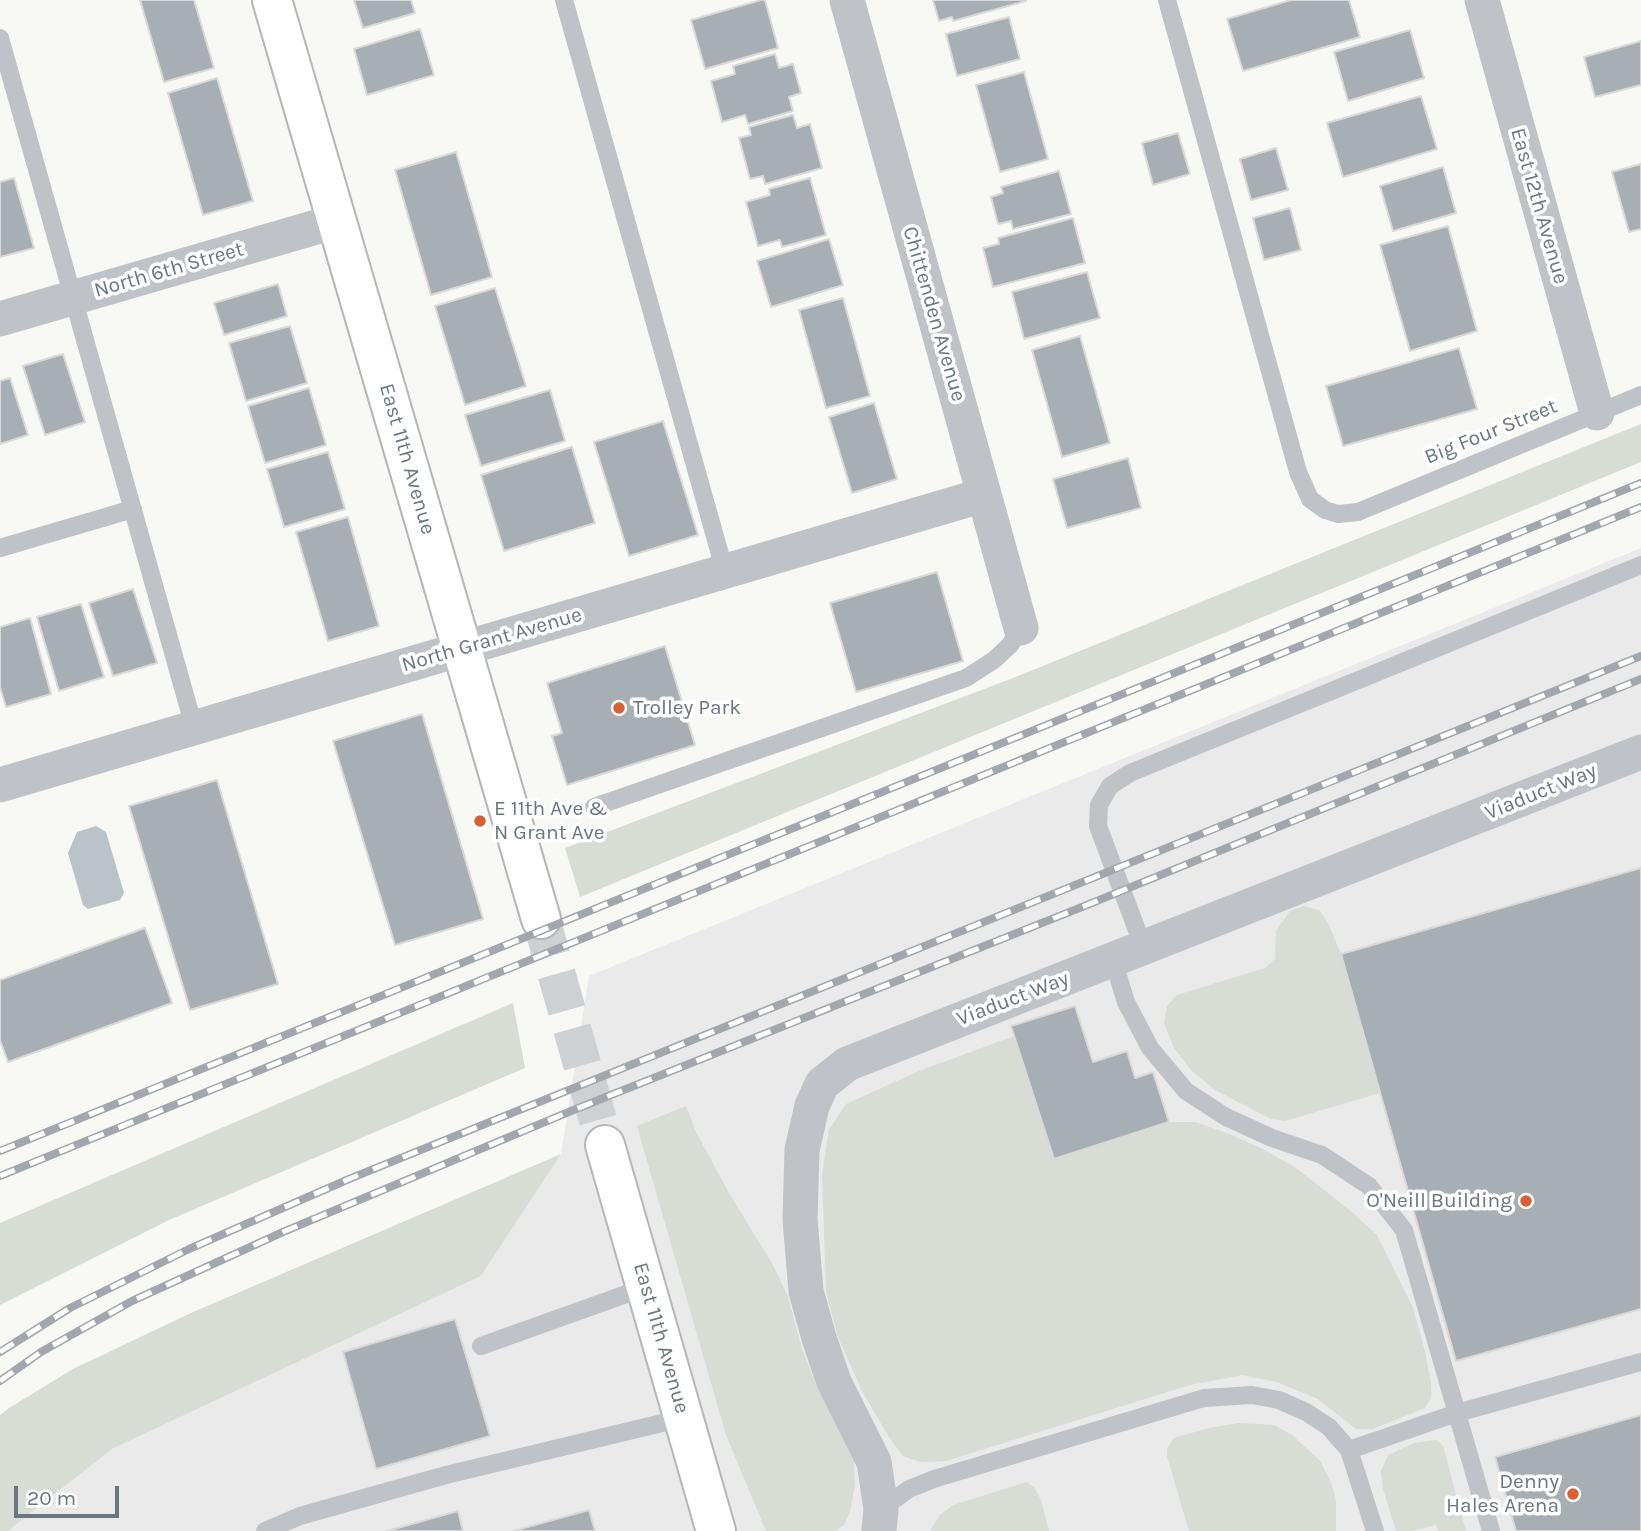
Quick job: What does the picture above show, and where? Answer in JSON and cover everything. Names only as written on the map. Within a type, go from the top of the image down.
[{"type":"street","name":"East 11th Avenue","points":[[272,0],[541,919]]},
{"type":"street","name":"Chittenden Avenue","points":[[846,0],[1021,628]]},
{"type":"street","name":"East 12th Avenue","points":[[1482,0],[1597,413]]},
{"type":"street","name":"North 6th Street","points":[[0,319],[337,221]]},
{"type":"street","name":"North Grant Avenue","points":[[0,785],[984,495]]},
{"type":"street","name":"Viaduct Way","points":[[880,1520],[874,1462],[834,1382],[818,1338],[806,1291],[800,1219],[802,1150],[812,1106],[822,1084],[847,1064],[1641,752]]},
{"type":"street","name":"East 11th Avenue","points":[[606,1145],[716,1531]]},
{"type":"lane","points":[[564,0],[725,572]]},
{"type":"lane","name":"Big Four Street","points":[[1167,0],[1298,472],[1310,499],[1325,510],[1338,514],[1358,512],[1641,396]]},
{"type":"lane","points":[[1,47],[194,727]]},
{"type":"lane","points":[[0,548],[133,509]]},
{"type":"lane","points":[[1491,1531],[1404,1230],[1369,1186],[1322,1155],[1272,1138],[1226,1117],[1186,1091],[1150,1048],[1126,1002],[1128,954],[1098,826],[1099,805],[1110,786],[1130,773],[1641,565]]},
{"type":"lane","points":[[594,807],[966,678],[994,660],[1010,645],[1021,628]]},
{"type":"lane","points":[[481,1346],[646,1287]]},
{"type":"lane","points":[[1349,1450],[1457,1413],[1641,1362]]},
{"type":"lane","points":[[880,1520],[909,1489],[933,1479],[1203,1398],[1252,1395],[1279,1400],[1306,1412],[1329,1427],[1349,1450],[1374,1531]]},
{"type":"lane","points":[[265,1531],[300,1516],[446,1475],[683,1418]]},
{"type":"shaded area","points":[[1641,424],[1641,462],[580,897],[565,848],[1013,678]]},
{"type":"shaded area","points":[[1641,548],[1641,1531],[8,1531],[112,1449],[481,1276],[561,1154],[589,976]]},
{"type":"shaded area","points":[[96,826],[106,832],[124,893],[120,900],[88,909],[83,905],[68,853],[77,832]]},
{"type":"shaded area","points":[[1303,906],[1319,910],[1328,923],[1341,954],[1380,1093],[1285,1121],[1271,1119],[1215,1090],[1191,1070],[1174,1048],[1164,1023],[1167,1006],[1177,995],[1265,968],[1275,959],[1276,931],[1290,911]]},
{"type":"shaded area","points":[[513,1003],[525,1068],[169,1220],[0,1305],[0,1223]]},
{"type":"shaded area","points":[[1014,1036],[1054,1159],[1169,1122],[1195,1122],[1263,1149],[1296,1168],[1352,1212],[1377,1235],[1413,1308],[1431,1383],[1431,1398],[1425,1408],[1373,1429],[1356,1429],[1318,1399],[1277,1382],[1242,1375],[1190,1385],[946,1461],[920,1462],[903,1456],[863,1393],[838,1337],[826,1292],[822,1174],[829,1130],[846,1104],[919,1071]]},
{"type":"shaded area","points":[[686,1106],[696,1132],[729,1193],[774,1267],[788,1297],[802,1349],[819,1392],[847,1436],[854,1462],[855,1484],[850,1512],[844,1525],[835,1531],[766,1531],[726,1435],[637,1126]]},
{"type":"shaded area","points":[[561,1154],[481,1276],[112,1449],[8,1531],[0,1531],[0,1415],[9,1408],[73,1369],[191,1313]]},
{"type":"shaded area","points":[[1239,1423],[1274,1425],[1292,1435],[1320,1461],[1331,1482],[1336,1501],[1336,1531],[1189,1531],[1167,1449],[1177,1437]]},
{"type":"shaded area","points":[[1437,1440],[1443,1446],[1466,1531],[1438,1531],[1436,1525],[1412,1531],[1396,1531],[1383,1489],[1381,1471],[1388,1455],[1414,1443]]},
{"type":"shaded area","points":[[1027,1482],[1034,1487],[1041,1500],[1049,1531],[930,1531],[940,1515],[953,1505]]},
{"type":"building","points":[[140,0],[194,0],[214,68],[164,82]]},
{"type":"building","points":[[354,0],[411,0],[415,13],[363,28]]},
{"type":"building","points":[[765,0],[778,48],[705,69],[691,20]]},
{"type":"building","points":[[933,0],[1026,1],[953,21],[952,17],[939,21]]},
{"type":"building","points":[[1291,0],[1349,0],[1360,37],[1243,71],[1227,19]]},
{"type":"building","points":[[1009,17],[1020,59],[957,76],[946,34]]},
{"type":"building","points":[[420,29],[434,75],[367,95],[354,49]]},
{"type":"building","points":[[1410,30],[1424,78],[1348,101],[1334,52]]},
{"type":"building","points":[[1641,41],[1641,85],[1595,97],[1584,57]]},
{"type":"building","points":[[775,54],[779,68],[793,64],[801,93],[789,97],[793,111],[748,124],[745,115],[722,122],[711,81],[735,74],[733,66]]},
{"type":"building","points":[[1024,72],[1048,159],[1000,172],[976,85]]},
{"type":"building","points":[[217,78],[253,201],[203,215],[168,93]]},
{"type":"building","points":[[1421,96],[1437,149],[1343,177],[1327,123]]},
{"type":"building","points":[[793,115],[797,128],[810,124],[822,168],[765,184],[763,176],[750,179],[739,138],[751,135],[749,127]]},
{"type":"building","points":[[1178,133],[1190,174],[1153,185],[1142,143]]},
{"type":"building","points":[[1276,148],[1288,190],[1251,200],[1240,159]]},
{"type":"building","points":[[456,152],[492,277],[431,295],[395,170]]},
{"type":"building","points":[[1641,164],[1641,229],[1629,232],[1612,172]]},
{"type":"building","points":[[1443,167],[1456,213],[1393,231],[1380,186]]},
{"type":"building","points":[[1059,171],[1071,214],[1013,229],[1011,221],[998,224],[991,197],[1003,193],[1001,187]]},
{"type":"building","points":[[14,178],[34,248],[0,257],[0,182]]},
{"type":"building","points":[[810,178],[826,235],[782,247],[780,240],[758,246],[746,202],[770,195],[769,189]]},
{"type":"building","points":[[1290,208],[1301,250],[1264,260],[1253,218]]},
{"type":"building","points":[[1073,218],[1085,263],[993,287],[983,248],[999,244],[998,238]]},
{"type":"building","points":[[1448,226],[1477,331],[1410,351],[1380,245]]},
{"type":"building","points":[[829,239],[843,285],[771,307],[757,261]]},
{"type":"building","points":[[1087,272],[1100,318],[1024,339],[1012,292]]},
{"type":"building","points":[[278,284],[287,316],[224,335],[214,303]]},
{"type":"building","points":[[495,288],[526,386],[465,405],[435,306]]},
{"type":"building","points":[[843,298],[870,396],[826,408],[799,310]]},
{"type":"building","points":[[290,326],[307,383],[246,401],[229,343]]},
{"type":"building","points":[[1080,336],[1110,443],[1062,457],[1032,350]]},
{"type":"building","points":[[1459,348],[1477,409],[1343,446],[1326,386]]},
{"type":"building","points":[[63,354],[85,422],[45,435],[23,366]]},
{"type":"building","points":[[10,378],[28,435],[0,444],[0,381]]},
{"type":"building","points":[[309,388],[326,445],[265,463],[248,406]]},
{"type":"building","points":[[550,390],[565,441],[481,466],[465,415]]},
{"type":"building","points":[[874,403],[897,479],[852,493],[829,417]]},
{"type":"building","points":[[663,421],[698,535],[629,556],[594,442]]},
{"type":"building","points":[[572,447],[595,523],[504,551],[481,475]]},
{"type":"building","points":[[328,452],[345,509],[284,527],[267,469]]},
{"type":"building","points":[[1128,458],[1141,508],[1067,528],[1053,479]]},
{"type":"building","points":[[348,517],[379,626],[328,641],[296,532]]},
{"type":"building","points":[[937,572],[963,661],[856,692],[830,603]]},
{"type":"building","points":[[133,589],[157,663],[113,676],[89,603]]},
{"type":"building","points":[[81,604],[104,677],[59,691],[37,617]]},
{"type":"building","points":[[30,618],[51,694],[6,707],[0,687],[0,627]]},
{"type":"building","name":"Trolley Park","points":[[665,646],[695,745],[567,785],[552,736],[562,733],[547,683]]},
{"type":"building","points":[[422,714],[483,919],[395,945],[333,741]]},
{"type":"building","points":[[217,780],[278,984],[190,1010],[129,806]]},
{"type":"building","name":"O'Neill Building","points":[[1641,868],[1641,1309],[1456,1361],[1341,954]]},
{"type":"building","points":[[145,928],[172,1003],[8,1062],[0,1040],[0,980]]},
{"type":"building","points":[[1075,1006],[1093,1062],[1127,1051],[1135,1078],[1153,1072],[1169,1122],[1054,1159],[1011,1026]]},
{"type":"building","points":[[455,1319],[490,1436],[376,1469],[343,1352]]},
{"type":"building","name":"Denny Hales Arena","points":[[1641,1415],[1641,1531],[1516,1531],[1495,1457]]},
{"type":"building","points":[[589,1510],[595,1531],[513,1531]]},
{"type":"building","points":[[458,1511],[463,1531],[387,1531]]},
{"type":"tunnel","points":[[541,919],[605,1145]]},
{"type":"railway","points":[[0,1151],[1641,483]]},
{"type":"railway","points":[[0,1176],[1641,507]]},
{"type":"railway","points":[[0,1352],[70,1308],[189,1249],[349,1179],[1641,656]]},
{"type":"railway","points":[[0,1381],[41,1352],[132,1301],[283,1232],[571,1111],[1087,905],[1641,679]]},
{"type":"place","name":"Trolley Park","points":[[619,708]]},
{"type":"place","name":"E 11th Ave & N Grant Ave","points":[[480,821]]},
{"type":"place","name":"O'Neill Building","points":[[1526,1201]]},
{"type":"place","name":"Denny Hales Arena","points":[[1573,1494]]}]
